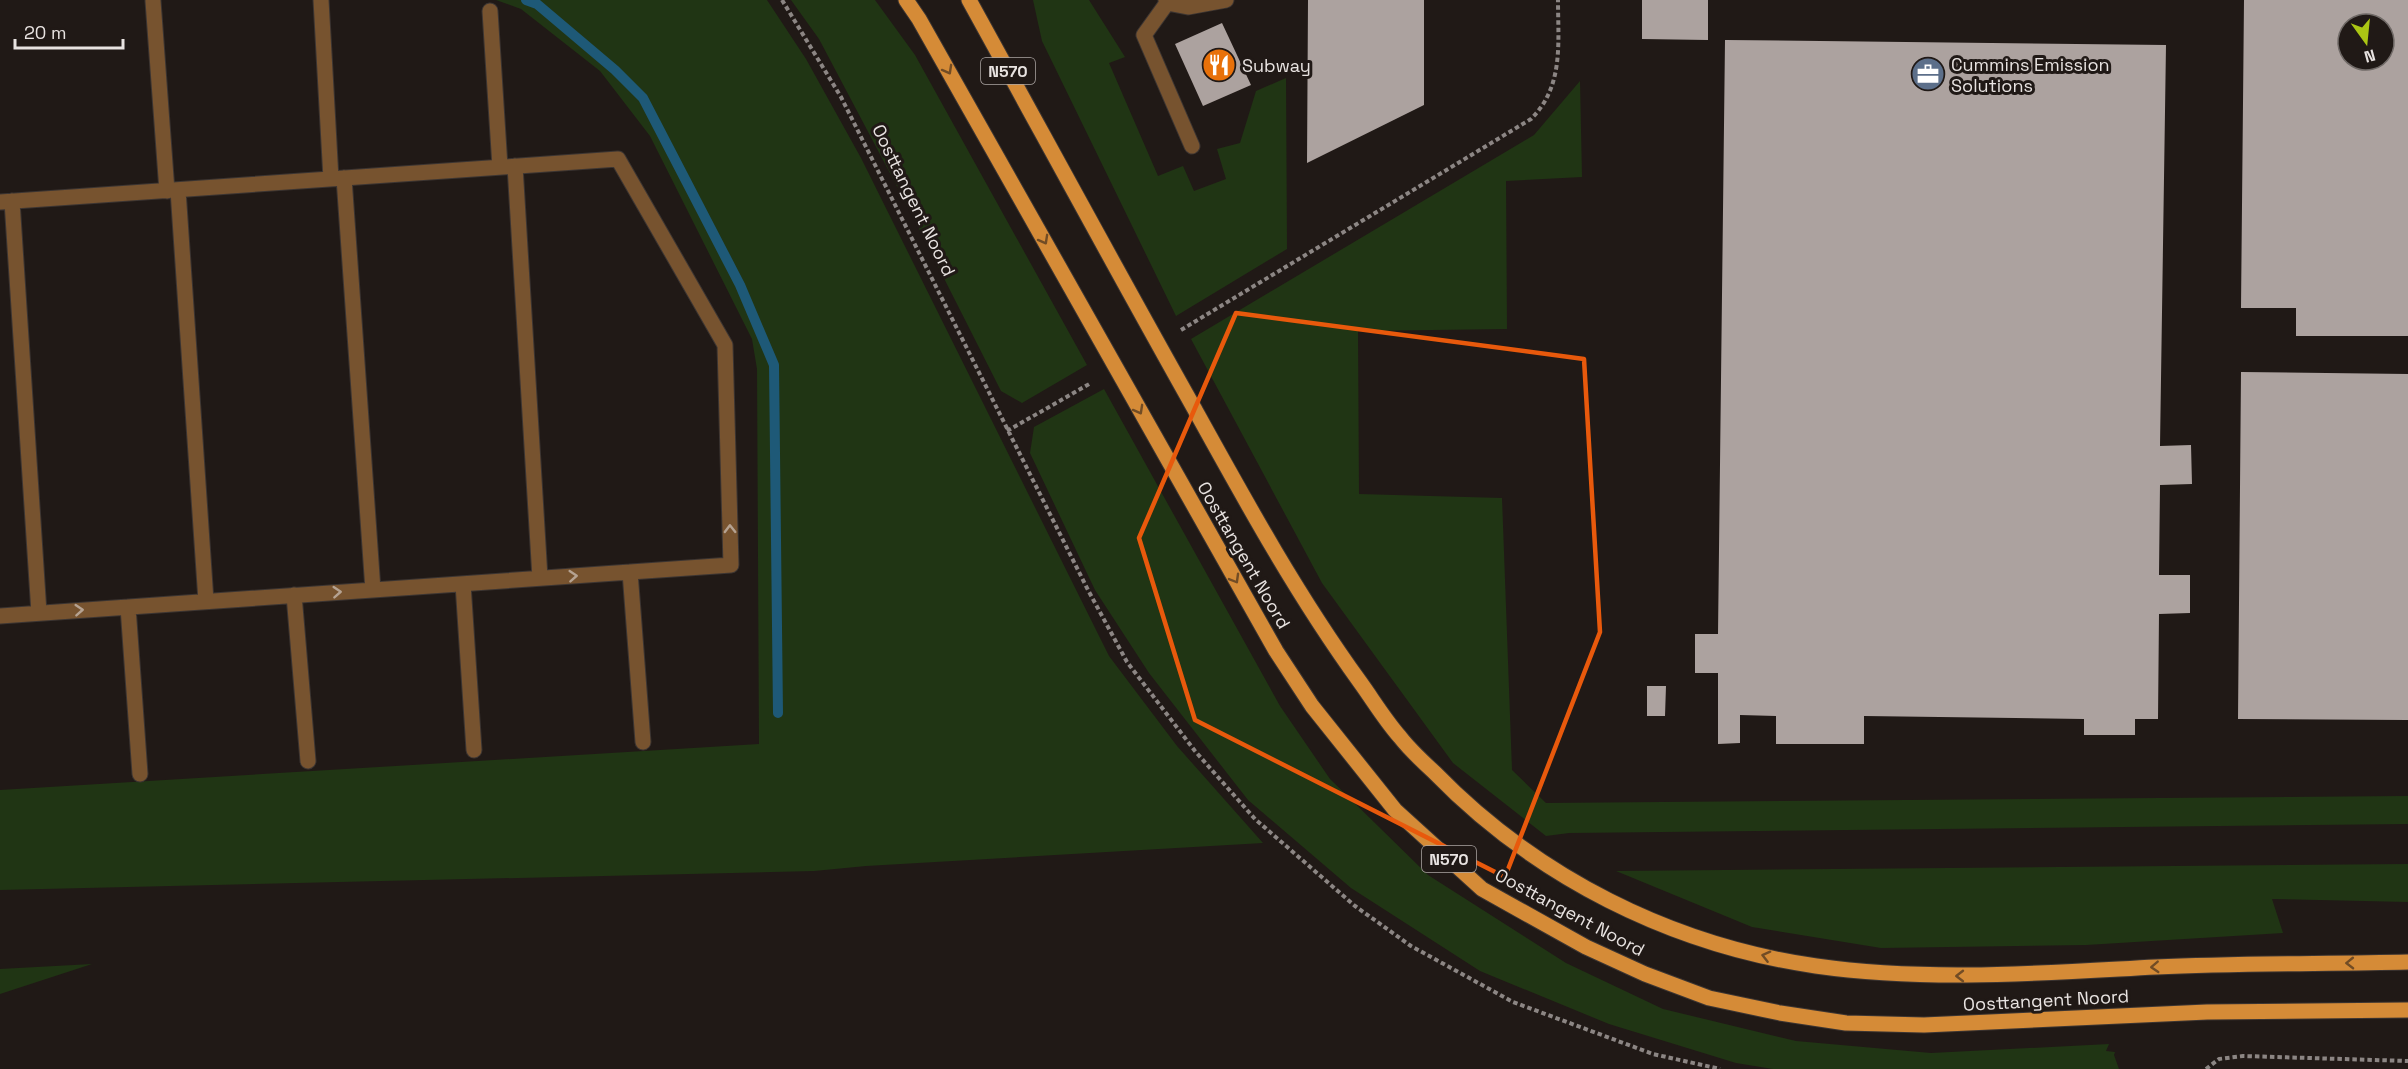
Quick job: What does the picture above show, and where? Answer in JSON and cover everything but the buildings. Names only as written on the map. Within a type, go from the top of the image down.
[{"type":"main road","name":"Oosttangent Noord","points":[[906,0],[925,29],[1276,651],[1312,706],[1395,810],[1482,889],[1586,948],[1698,994],[1780,1013],[1846,1023],[1924,1025],[2207,1012],[2408,1010]]},
{"type":"main road","name":"Oosttangent Noord","points":[[969,0],[1248,505],[1295,588],[1334,647],[1400,738],[1464,804],[1547,866],[1575,884],[1666,927],[1774,958],[1869,972],[1959,976],[2202,965],[2408,962]]},
{"type":"lane","points":[[321,0],[373,590]]},
{"type":"lane","points":[[1192,146],[1144,35],[1166,1],[1188,7],[1226,0]]},
{"type":"lane","points":[[153,1],[172,190],[206,602]]},
{"type":"lane","points":[[490,11],[508,167],[540,578]]},
{"type":"lane","points":[[0,616],[731,565],[725,345],[618,159],[6,202],[39,613]]},
{"type":"lane","points":[[630,572],[643,742]]},
{"type":"lane","points":[[463,584],[474,750]]},
{"type":"lane","points":[[294,595],[308,761]]},
{"type":"lane","points":[[128,607],[140,774]]},
{"type":"path","name":"Oosttangent Noord","points":[[783,0],[841,97],[1088,591],[1128,662],[1195,751],[1255,819],[1355,906],[1411,946],[1503,997],[1653,1054],[1720,1069]]},
{"type":"path","points":[[1181,330],[1532,119],[1548,99],[1554,85],[1558,46],[1558,0]]},
{"type":"path","points":[[1007,431],[1091,383]]},
{"type":"path","points":[[2206,1069],[2219,1059],[2243,1056],[2408,1061]]},
{"type":"highlighted area","points":[[1236,313],[1584,359],[1600,632],[1505,877],[1195,720],[1139,538]]},
{"type":"green space","points":[[496,0],[767,0],[806,59],[861,158],[1109,656],[1177,746],[1263,843],[814,871],[0,890],[0,790],[759,744],[757,369],[752,339],[650,136],[600,71],[521,9]]},
{"type":"green space","points":[[791,0],[875,0],[915,55],[1087,365],[1022,403],[1001,391],[911,213],[819,39]]},
{"type":"green space","points":[[1033,0],[1089,0],[1125,57],[1109,63],[1158,176],[1183,166],[1194,191],[1226,179],[1217,149],[1240,143],[1256,91],[1286,78],[1287,249],[1176,316],[1042,41]]},
{"type":"green space","points":[[1580,81],[1582,177],[1506,181],[1507,329],[1358,331],[1359,494],[1502,498],[1512,770],[1546,803],[2408,796],[2408,824],[1569,833],[1546,836],[1453,763],[1322,583],[1191,339],[1534,135]]},
{"type":"green space","points":[[1104,389],[1280,706],[1330,779],[1428,875],[1566,963],[1663,1009],[1796,1041],[1931,1053],[2109,1044],[2106,1051],[2115,1052],[2119,1069],[1773,1069],[1736,1063],[1609,1024],[1480,971],[1351,888],[1248,800],[1149,673],[1095,590],[1030,453],[1034,427]]},
{"type":"green space","points":[[2408,864],[2408,902],[2272,899],[2283,933],[2086,945],[1881,948],[1752,927],[1616,871]]},
{"type":"green space","points":[[92,964],[0,994],[0,969]]},
{"type":"waterway","points":[[526,0],[537,4],[615,70],[643,98],[740,285],[774,365],[778,713]]},
{"type":"place","name":"Subway","points":[[1219,65]]},
{"type":"place","name":"Cummins Emission Solutions","points":[[1928,74]]}]
